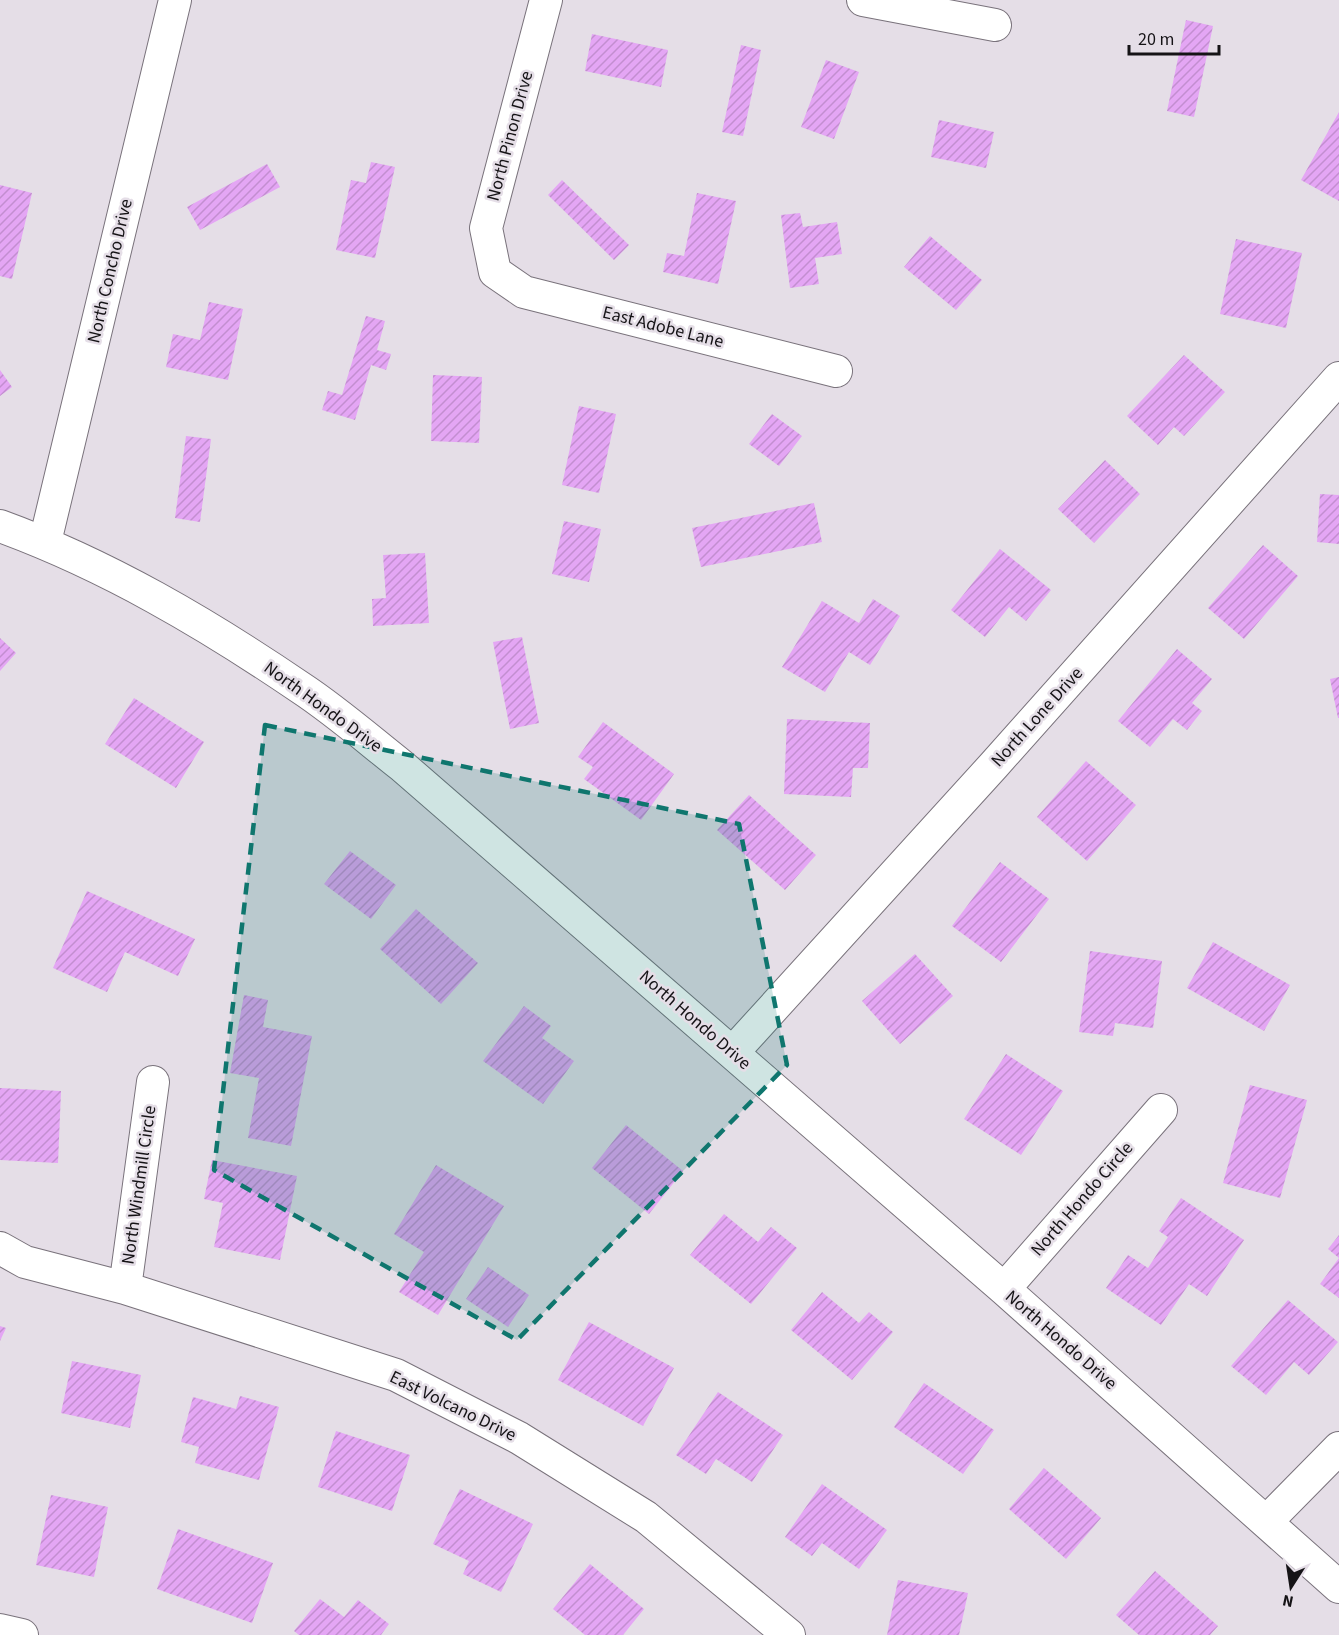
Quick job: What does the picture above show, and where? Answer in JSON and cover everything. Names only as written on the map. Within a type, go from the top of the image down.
[{"type":"street","name":"North Concho Drive","points":[[45,542],[175,0]]},
{"type":"street","name":"North Pinon Drive","points":[[495,272],[486,228],[546,0]]},
{"type":"street","points":[[862,0],[995,25]]},
{"type":"street","name":"East Adobe Lane","points":[[495,272],[525,292],[836,371]]},
{"type":"street","name":"North Lone Drive","points":[[733,1052],[994,765],[1339,378]]},
{"type":"street","name":"North Hondo Drive","points":[[0,526],[45,542],[167,603],[303,688],[402,766],[1004,1289],[1268,1521],[1339,1587]]},
{"type":"street","name":"North Windmill Circle","points":[[125,1288],[153,1082]]},
{"type":"street","name":"North Hondo Circle","points":[[1004,1289],[1161,1110]]},
{"type":"street","name":"East Volcano Drive","points":[[0,1248],[25,1262],[125,1288],[396,1375],[519,1438],[646,1517],[789,1635]]},
{"type":"street","points":[[1268,1521],[1339,1448]]},
{"type":"street","points":[[0,1630],[22,1635]]},
{"type":"highlighted area","points":[[265,725],[739,824],[787,1065],[517,1340],[214,1170]]},
{"type":"building","points":[[1186,20],[1213,26],[1194,117],[1167,111]]},
{"type":"building","points":[[592,34],[668,50],[661,87],[585,71]]},
{"type":"building","points":[[741,45],[761,50],[743,136],[722,132]]},
{"type":"building","points":[[826,60],[859,72],[834,139],[801,127]]},
{"type":"building","points":[[1339,112],[1339,201],[1301,180]]},
{"type":"building","points":[[939,120],[994,132],[986,168],[931,157]]},
{"type":"building","points":[[371,162],[395,167],[375,258],[336,250],[351,180],[366,183]]},
{"type":"building","points":[[267,164],[280,187],[200,230],[187,207]]},
{"type":"building","points":[[562,180],[629,245],[614,260],[548,195]]},
{"type":"building","points":[[0,185],[32,193],[12,279],[0,276]]},
{"type":"building","points":[[697,193],[736,201],[718,284],[663,272],[667,253],[684,256]]},
{"type":"building","points":[[800,213],[803,227],[837,222],[842,254],[815,258],[819,284],[790,288],[781,215]]},
{"type":"building","points":[[930,236],[982,280],[956,310],[904,267]]},
{"type":"building","points":[[1236,239],[1302,253],[1286,328],[1220,314]]},
{"type":"building","points":[[209,302],[243,309],[228,380],[166,367],[173,334],[200,340]]},
{"type":"building","points":[[366,316],[385,321],[377,350],[391,354],[386,370],[371,365],[355,420],[322,410],[328,391],[342,395]]},
{"type":"building","points":[[1184,355],[1225,392],[1184,436],[1174,427],[1158,445],[1127,416]]},
{"type":"building","points":[[0,370],[12,387],[0,396]]},
{"type":"building","points":[[433,375],[482,377],[479,443],[431,441]]},
{"type":"building","points":[[579,406],[616,414],[599,493],[562,485]]},
{"type":"building","points":[[772,414],[802,436],[779,466],[749,444]]},
{"type":"building","points":[[186,436],[211,439],[200,522],[175,518]]},
{"type":"building","points":[[1105,460],[1140,494],[1094,543],[1058,509]]},
{"type":"building","points":[[1320,494],[1339,495],[1339,544],[1317,542]]},
{"type":"building","points":[[814,503],[822,542],[701,567],[692,528]]},
{"type":"building","points":[[564,521],[601,529],[589,582],[552,574]]},
{"type":"building","points":[[1263,545],[1298,576],[1244,639],[1208,608]]},
{"type":"building","points":[[1000,549],[1051,590],[1026,621],[1009,607],[985,637],[951,610]]},
{"type":"building","points":[[425,553],[429,623],[373,626],[372,599],[386,598],[383,555]]},
{"type":"building","points":[[873,599],[900,616],[870,665],[849,652],[825,692],[782,667],[822,601],[859,623]]},
{"type":"building","points":[[522,637],[539,723],[510,729],[493,642]]},
{"type":"building","points":[[0,638],[16,653],[0,671]]},
{"type":"building","points":[[1177,649],[1212,679],[1192,703],[1202,711],[1187,730],[1173,719],[1150,747],[1118,721]]},
{"type":"building","points":[[1339,677],[1339,718],[1338,718],[1330,679]]},
{"type":"building","points":[[134,698],[204,742],[176,788],[105,744]]},
{"type":"building","points":[[787,719],[870,723],[868,768],[853,768],[851,797],[784,794]]},
{"type":"building","points":[[603,722],[674,774],[641,820],[584,779],[593,767],[578,757]]},
{"type":"building","points":[[1086,761],[1136,805],[1087,861],[1037,817]]},
{"type":"building","points":[[749,795],[816,855],[785,890],[717,830]]},
{"type":"building","points":[[350,851],[396,885],[371,919],[324,884]]},
{"type":"building","points":[[1000,862],[1049,899],[1001,962],[952,926]]},
{"type":"building","points":[[87,891],[195,939],[178,976],[125,952],[107,992],[53,968]]},
{"type":"building","points":[[416,909],[478,963],[441,1004],[380,949]]},
{"type":"building","points":[[1213,942],[1290,985],[1264,1031],[1187,988]]},
{"type":"building","points":[[1090,951],[1162,961],[1153,1028],[1115,1023],[1113,1036],[1079,1032]]},
{"type":"building","points":[[915,954],[953,996],[900,1044],[862,1001]]},
{"type":"building","points":[[244,995],[268,1000],[263,1027],[312,1036],[291,1146],[248,1138],[259,1078],[230,1073]]},
{"type":"building","points":[[524,1006],[551,1026],[542,1038],[574,1061],[543,1104],[483,1061]]},
{"type":"building","points":[[1006,1054],[1063,1091],[1021,1155],[964,1119]]},
{"type":"building","points":[[1250,1085],[1307,1100],[1280,1198],[1223,1183]]},
{"type":"building","points":[[0,1088],[61,1091],[58,1163],[0,1160]]},
{"type":"building","points":[[626,1125],[683,1171],[649,1214],[592,1168]]},
{"type":"building","points":[[212,1160],[297,1176],[280,1260],[214,1247],[223,1203],[204,1199]]},
{"type":"building","points":[[436,1165],[504,1206],[438,1315],[399,1292],[424,1252],[394,1234]]},
{"type":"building","points":[[1181,1198],[1244,1240],[1207,1296],[1189,1284],[1161,1325],[1106,1288],[1128,1255],[1148,1268],[1168,1237],[1159,1231]]},
{"type":"building","points":[[724,1214],[758,1242],[771,1227],[797,1248],[751,1304],[690,1255]]},
{"type":"building","points":[[1339,1235],[1339,1258],[1328,1249]]},
{"type":"building","points":[[1339,1258],[1339,1298],[1320,1284]]},
{"type":"building","points":[[488,1267],[529,1295],[508,1327],[466,1299]]},
{"type":"building","points":[[822,1292],[859,1323],[869,1312],[893,1332],[852,1380],[791,1330]]},
{"type":"building","points":[[1288,1300],[1338,1342],[1309,1375],[1294,1362],[1266,1395],[1231,1366]]},
{"type":"building","points":[[589,1322],[674,1368],[643,1426],[558,1380]]},
{"type":"building","points":[[0,1326],[6,1328],[0,1341]]},
{"type":"building","points":[[72,1361],[141,1375],[130,1428],[61,1413]]},
{"type":"building","points":[[924,1383],[994,1430],[963,1474],[894,1427]]},
{"type":"building","points":[[718,1392],[783,1435],[752,1482],[716,1459],[706,1474],[676,1455]]},
{"type":"building","points":[[240,1396],[279,1407],[259,1480],[195,1463],[199,1447],[181,1442],[193,1397],[236,1409]]},
{"type":"building","points":[[336,1431],[410,1455],[392,1511],[318,1487]]},
{"type":"building","points":[[1044,1468],[1101,1518],[1066,1559],[1009,1509]]},
{"type":"building","points":[[822,1484],[887,1530],[859,1569],[822,1543],[812,1556],[785,1537]]},
{"type":"building","points":[[460,1489],[533,1524],[501,1592],[463,1574],[469,1561],[433,1544]]},
{"type":"building","points":[[51,1495],[108,1507],[94,1577],[36,1565]]},
{"type":"building","points":[[178,1529],[273,1563],[252,1623],[157,1589]]},
{"type":"building","points":[[590,1564],[644,1609],[623,1635],[585,1635],[553,1609]]},
{"type":"building","points":[[1155,1571],[1218,1626],[1210,1635],[1139,1635],[1116,1615]]},
{"type":"building","points":[[898,1580],[968,1593],[959,1635],[887,1635]]},
{"type":"building","points":[[320,1599],[344,1617],[358,1600],[389,1624],[381,1635],[299,1635],[294,1631]]}]
